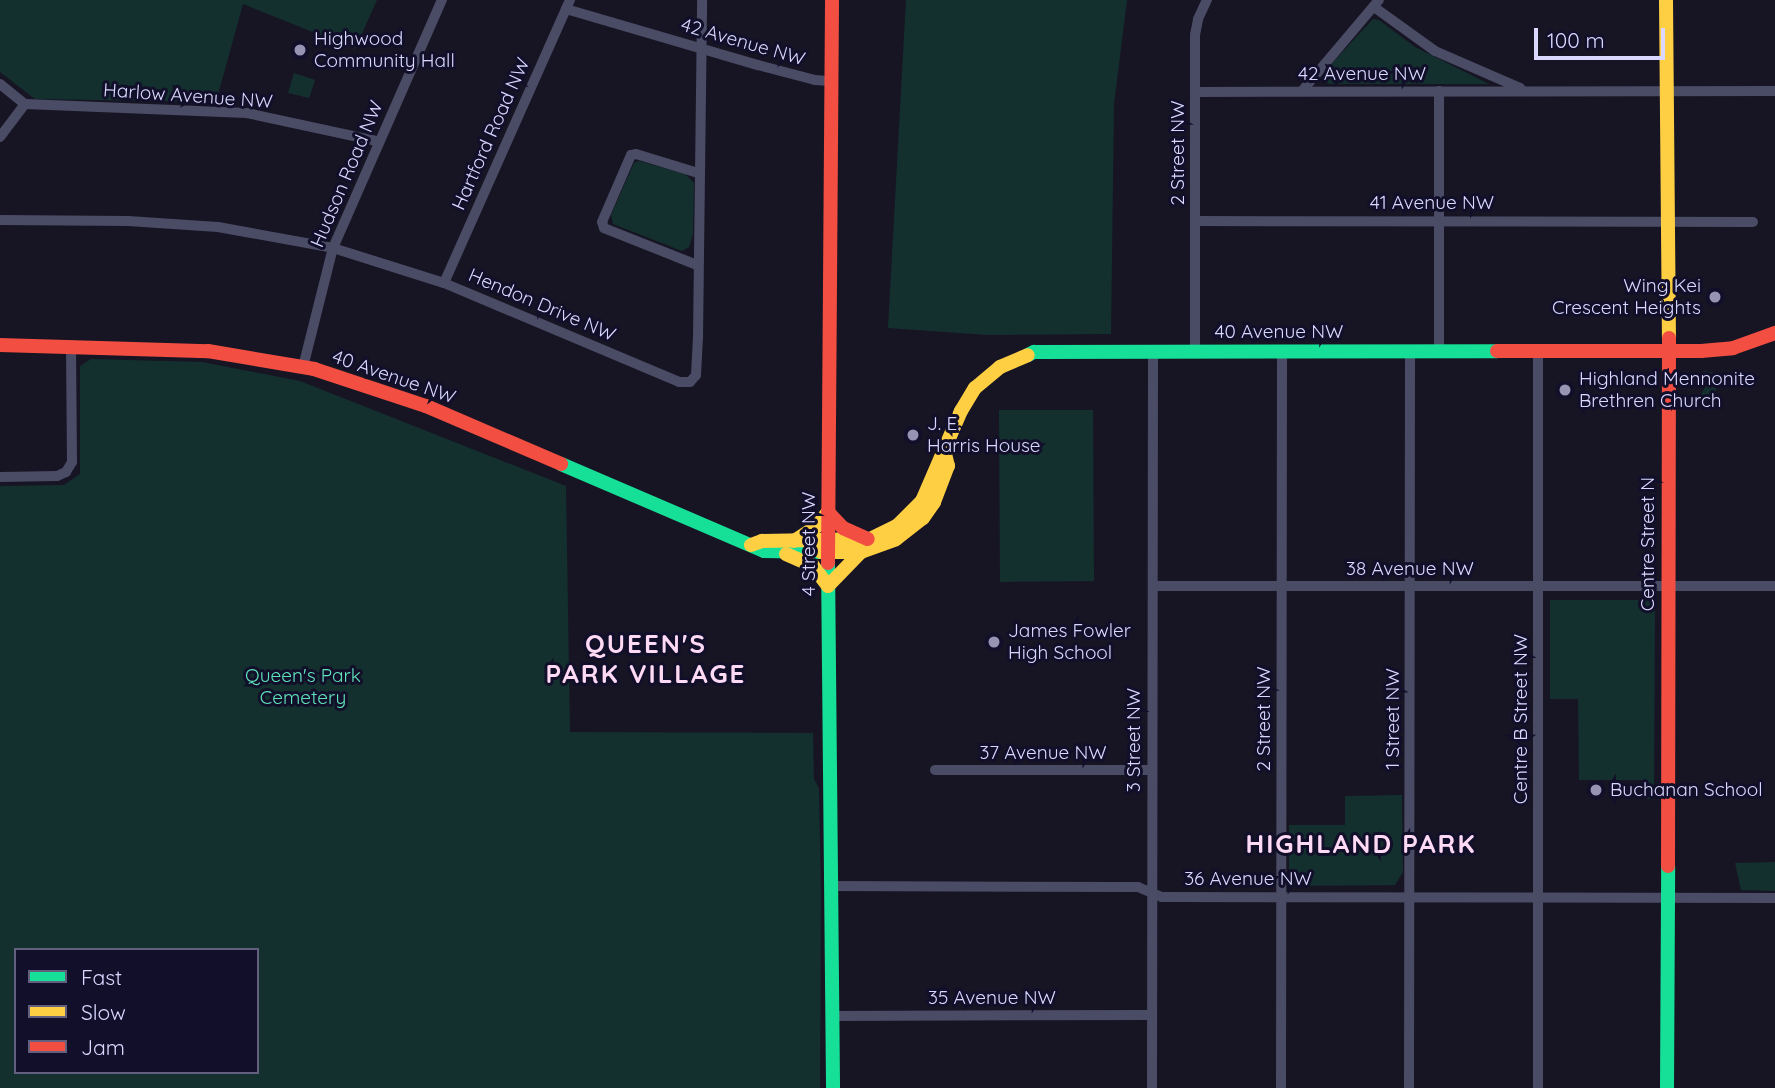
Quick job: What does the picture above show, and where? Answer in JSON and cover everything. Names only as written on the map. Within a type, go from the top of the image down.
[{"type":"main road","name":"4 Street NW","points":[[832,0],[828,512],[832,1088]]},
{"type":"main road","name":"Centre Street N","points":[[1666,0],[1669,221],[1667,1088]]},
{"type":"main road","name":"40 Avenue NW","points":[[0,345],[208,351],[303,367],[426,406],[764,551],[781,552],[870,540],[898,526],[916,510],[945,454],[970,396],[991,373],[1011,360],[1045,351],[1668,351],[1733,348],[1775,333]]},
{"type":"main road","name":"40 Avenue NW","points":[[751,545],[793,541],[861,552],[896,540],[923,517],[934,502],[948,466],[945,454]]},
{"type":"main road","points":[[793,541],[817,526],[828,512],[843,528],[870,540]]},
{"type":"main road","points":[[781,552],[813,566],[828,586],[847,563],[861,552]]},
{"type":"street","name":"Hudson Road NW","points":[[303,367],[333,248],[377,141],[442,0]]},
{"type":"street","name":"Hendon Drive NW","points":[[0,220],[128,221],[218,227],[333,248],[444,283],[678,382],[690,382],[696,375],[702,0]]},
{"type":"street","name":"2 Street NW","points":[[1195,351],[1195,35],[1198,19],[1207,0]]},
{"type":"street","name":"42 Avenue NW","points":[[1377,3],[1435,51],[1529,91]]},
{"type":"street","points":[[1302,91],[1377,3]]},
{"type":"street","name":"42 Avenue NW","points":[[568,5],[701,48],[815,80],[831,81]]},
{"type":"street","name":"Hartford Road NW","points":[[444,283],[568,5]]},
{"type":"street","points":[[0,84],[25,104],[0,137]]},
{"type":"street","points":[[1439,91],[1439,351]]},
{"type":"street","name":"42 Avenue NW","points":[[1195,92],[1775,91]]},
{"type":"street","name":"Harlow Avenue NW","points":[[25,104],[247,113],[377,141]]},
{"type":"street","points":[[697,265],[604,228],[602,222],[631,155],[636,154],[698,173]]},
{"type":"street","name":"41 Avenue NW","points":[[1195,221],[1753,222]]},
{"type":"street","points":[[0,477],[57,476],[66,472],[72,462],[71,345]]},
{"type":"street","name":"3 Street NW","points":[[1152,1088],[1153,351]]},
{"type":"street","name":"2 Street NW","points":[[1280,1088],[1282,351]]},
{"type":"street","name":"1 Street NW","points":[[1409,1088],[1410,351]]},
{"type":"street","name":"Centre B Street NW","points":[[1538,351],[1538,1088]]},
{"type":"street","name":"38 Avenue NW","points":[[1153,586],[1775,586]]},
{"type":"street","name":"37 Avenue NW","points":[[935,770],[1152,770]]},
{"type":"street","name":"36 Avenue NW","points":[[831,886],[1138,887],[1162,897],[1775,898]]},
{"type":"street","name":"35 Avenue NW","points":[[832,1016],[1151,1015]]},
{"type":"green space","points":[[0,0],[377,0],[355,49],[243,4],[216,102],[35,99],[0,72]]},
{"type":"green space","points":[[906,0],[1127,0],[1114,104],[1111,334],[988,335],[888,328]]},
{"type":"green space","points":[[1373,19],[1379,20],[1415,47],[1489,84],[1329,84],[1324,81],[1324,72]]},
{"type":"green space","points":[[294,73],[315,80],[309,98],[288,93]]},
{"type":"green space","points":[[639,161],[685,174],[694,183],[693,234],[689,247],[682,251],[613,224],[611,215],[634,163]]},
{"type":"green space","name":"Queen's Park Cemetery","points":[[91,359],[202,362],[300,381],[566,486],[570,732],[813,733],[814,779],[819,788],[820,1088],[0,1088],[0,486],[64,485],[80,474],[80,366]]},
{"type":"green space","points":[[1703,371],[1715,373],[1719,379],[1715,394],[1705,399],[1699,398],[1707,384]]},
{"type":"green space","points":[[999,410],[1093,410],[1094,581],[1000,582]]},
{"type":"green space","points":[[1550,600],[1655,600],[1654,799],[1644,799],[1643,780],[1579,780],[1578,699],[1550,699]]},
{"type":"green space","points":[[1402,795],[1403,872],[1395,885],[1293,886],[1289,878],[1289,825],[1345,825],[1345,796]]},
{"type":"green space","points":[[1775,862],[1775,891],[1741,890],[1735,863]]},
{"type":"traffic: fast","points":[[1028,355],[1034,352],[1497,351]]},
{"type":"traffic: fast","points":[[561,464],[764,551],[821,552]]},
{"type":"traffic: fast","points":[[828,563],[833,1088]]},
{"type":"traffic: fast","points":[[1667,1088],[1668,866]]},
{"type":"traffic: slow","points":[[1666,0],[1669,338]]},
{"type":"traffic: slow","points":[[751,545],[762,541],[870,539],[897,526],[922,501],[961,411],[975,388],[1000,367],[1028,355]]},
{"type":"traffic: slow","points":[[821,552],[861,552],[896,539],[923,518],[934,502],[948,466],[945,454]]},
{"type":"traffic: slow","points":[[794,541],[817,526],[828,512]]},
{"type":"traffic: slow","points":[[828,586],[861,552]]},
{"type":"traffic: slow","points":[[786,554],[813,566],[828,586]]},
{"type":"traffic: jam","points":[[828,563],[832,0]]},
{"type":"traffic: jam","points":[[1497,351],[1701,351],[1733,348],[1775,333]]},
{"type":"traffic: jam","points":[[1668,866],[1669,338]]},
{"type":"traffic: jam","points":[[0,345],[208,351],[314,369],[426,406],[561,464]]},
{"type":"traffic: jam","points":[[828,512],[843,528],[868,539]]},
{"type":"place","name":"Highwood Community Hall","points":[[300,50]]},
{"type":"place","name":"Wing Kei Crescent Heights","points":[[1715,297]]},
{"type":"place","name":"Highland Mennonite Brethren Church","points":[[1565,390]]},
{"type":"place","name":"J. E. Harris House","points":[[913,435]]},
{"type":"place","name":"James Fowler High School","points":[[994,642]]},
{"type":"place","name":"Buchanan School","points":[[1596,790]]},
{"type":"district","name":"QUEEN'S PARK VILLAGE","points":[[646,659]]},
{"type":"district","name":"HIGHLAND PARK","points":[[1361,844]]}]
